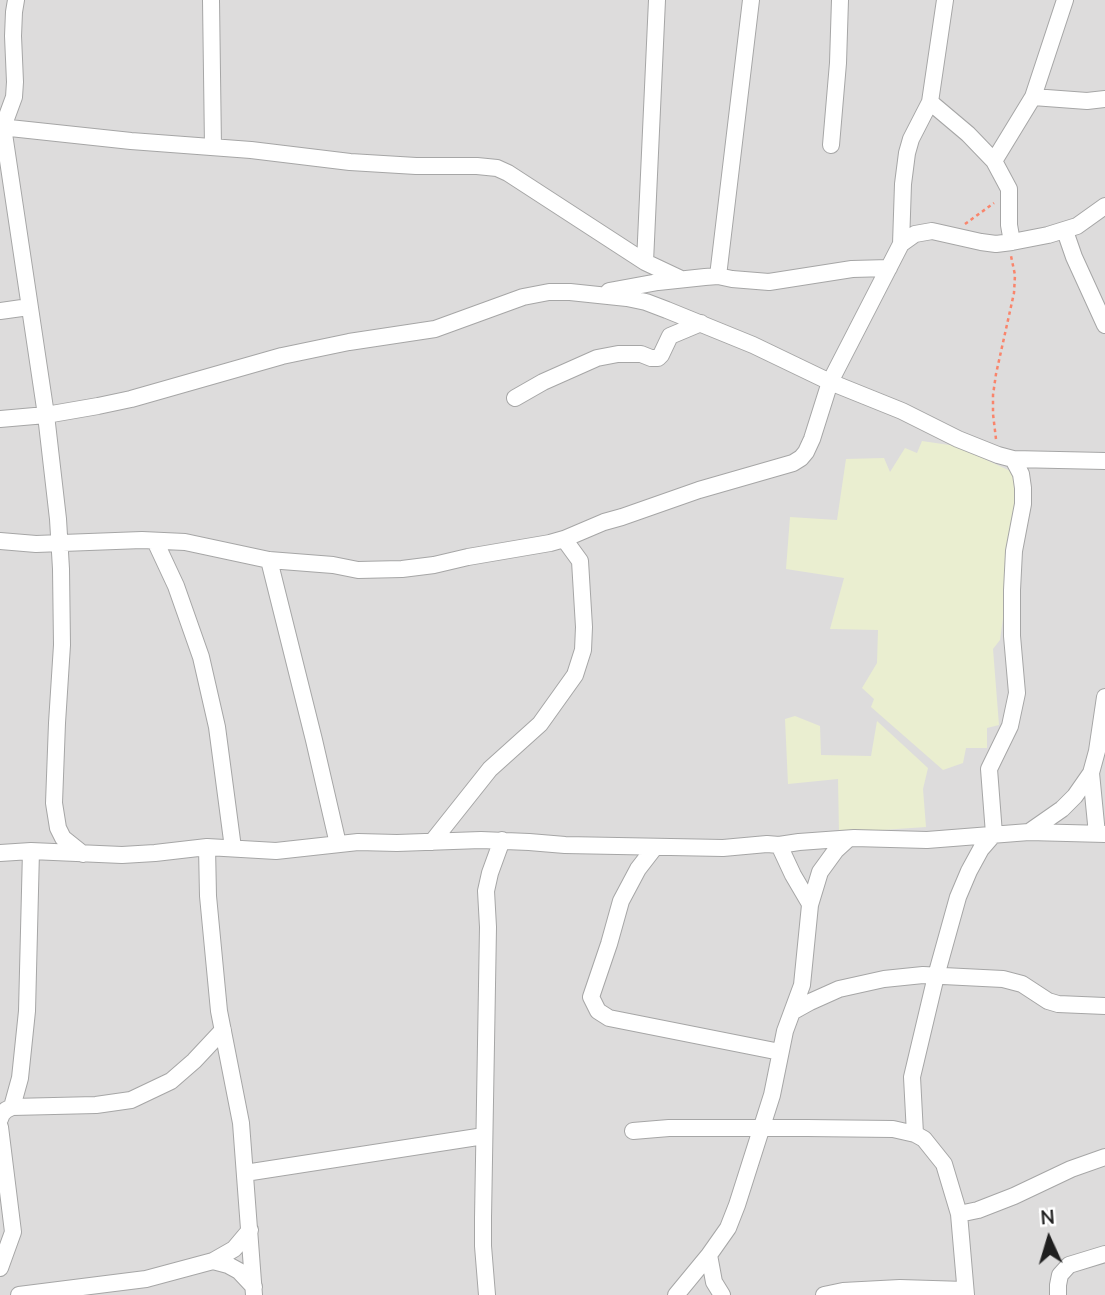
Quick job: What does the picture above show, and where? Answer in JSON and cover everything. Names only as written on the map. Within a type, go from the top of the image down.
[{"type":"street","points":[[16,0],[13,36],[14,97],[1,127],[46,415],[58,519],[62,645],[54,803],[58,828],[63,838],[83,854]]},
{"type":"street","points":[[211,0],[213,147]]},
{"type":"street","points":[[645,262],[657,0]]},
{"type":"street","points":[[718,276],[751,0]]},
{"type":"street","points":[[831,145],[840,0]]},
{"type":"street","points":[[901,244],[907,153],[911,139],[930,102],[945,0]]},
{"type":"street","points":[[994,161],[1033,97],[1065,0]]},
{"type":"street","points":[[1033,97],[1087,101],[1105,99]]},
{"type":"street","points":[[930,102],[968,134],[994,161],[1009,189],[1012,242]]},
{"type":"street","points":[[1,127],[350,162],[496,168],[508,173],[645,262],[681,279]]},
{"type":"street","points":[[0,541],[36,544],[112,540],[185,542],[269,560],[381,571],[434,565],[564,539],[699,489],[793,463],[801,458],[812,439],[830,382],[901,244],[907,238],[932,231],[981,242],[1012,242],[1065,231],[1077,226],[1105,206]]},
{"type":"street","points":[[1065,231],[1105,325]]},
{"type":"street","points":[[589,294],[681,279],[718,276],[769,282],[852,270],[889,268]]},
{"type":"street","points":[[0,419],[46,415],[131,399],[316,348],[435,329],[549,292],[628,298],[646,302],[753,345],[830,382],[902,411],[958,439],[1006,457],[1105,461]]},
{"type":"street","points":[[0,311],[29,307]]},
{"type":"street","points":[[516,398],[543,382],[597,358],[641,354],[658,358],[670,336],[701,323]]},
{"type":"street","points":[[915,1134],[912,1077],[958,897],[981,849],[994,834],[989,769],[1010,726],[1017,693],[1012,636],[1012,590],[1014,551],[1023,504],[1023,488],[1021,474],[1006,457]]},
{"type":"street","points":[[432,842],[490,769],[540,724],[575,675],[583,649],[584,627],[580,561],[564,539]]},
{"type":"street","points":[[155,541],[176,586],[201,657],[217,727],[233,848]]},
{"type":"street","points":[[269,560],[338,844]]},
{"type":"street","points":[[1028,832],[1075,796],[1091,773],[1105,698]]},
{"type":"street","points":[[0,853],[30,851],[138,855],[207,847],[276,851],[338,844],[502,840],[556,845],[723,848],[854,838],[927,840],[1028,832],[1101,834],[1091,773]]},
{"type":"street","points":[[676,1295],[728,1228],[772,1095],[780,1052],[802,985],[810,904],[820,872],[848,839]]},
{"type":"street","points":[[487,1295],[483,1246],[488,927],[486,891],[502,840]]},
{"type":"street","points":[[779,845],[810,904]]},
{"type":"street","points":[[207,847],[208,896],[219,1011],[241,1122],[254,1291]]},
{"type":"street","points":[[655,847],[638,869],[621,901],[592,997],[598,1011],[609,1018],[780,1052]]},
{"type":"street","points":[[12,1107],[20,1078],[27,1011],[30,851]]},
{"type":"street","points":[[792,1012],[839,989],[914,975],[1003,979],[1022,984],[1048,1001],[1058,1004],[1105,1006]]},
{"type":"street","points":[[0,1119],[6,1110],[12,1107],[96,1105],[131,1100],[171,1081],[223,1030]]},
{"type":"street","points":[[0,1127],[6,1219],[13,1231],[0,1268]]},
{"type":"street","points":[[633,1131],[669,1128],[893,1129],[924,1139],[944,1164],[959,1214],[965,1292],[900,1288],[843,1291],[824,1295]]},
{"type":"street","points":[[245,1172],[485,1136]]},
{"type":"street","points":[[959,1214],[978,1210],[1014,1196],[1071,1169],[1105,1157]]},
{"type":"street","points":[[19,1295],[146,1279],[213,1261],[234,1249],[250,1230]]},
{"type":"street","points":[[1058,1295],[1060,1275],[1069,1265],[1105,1254]]},
{"type":"street","points":[[709,1255],[711,1273],[722,1295]]},
{"type":"street","points":[[213,1261],[239,1271],[254,1291]]},
{"type":"path","points":[[951,234],[987,209],[1009,189]]},
{"type":"path","points":[[1006,457],[993,414],[993,395],[997,365],[1014,293],[1012,242]]},
{"type":"shaded area","points":[[0,0],[1105,0],[1105,1295],[0,1295]]},
{"type":"green space","points":[[922,441],[956,446],[1017,474],[1019,503],[1000,640],[993,649],[999,725],[987,728],[987,748],[966,748],[963,763],[943,770],[871,707],[874,699],[862,688],[877,663],[878,630],[830,629],[844,578],[786,569],[790,517],[837,520],[846,459],[884,458],[890,472],[905,448],[917,453]]},
{"type":"green space","points":[[795,716],[820,726],[821,755],[871,756],[877,721],[928,768],[923,789],[926,827],[839,833],[838,779],[788,784],[785,719]]}]
